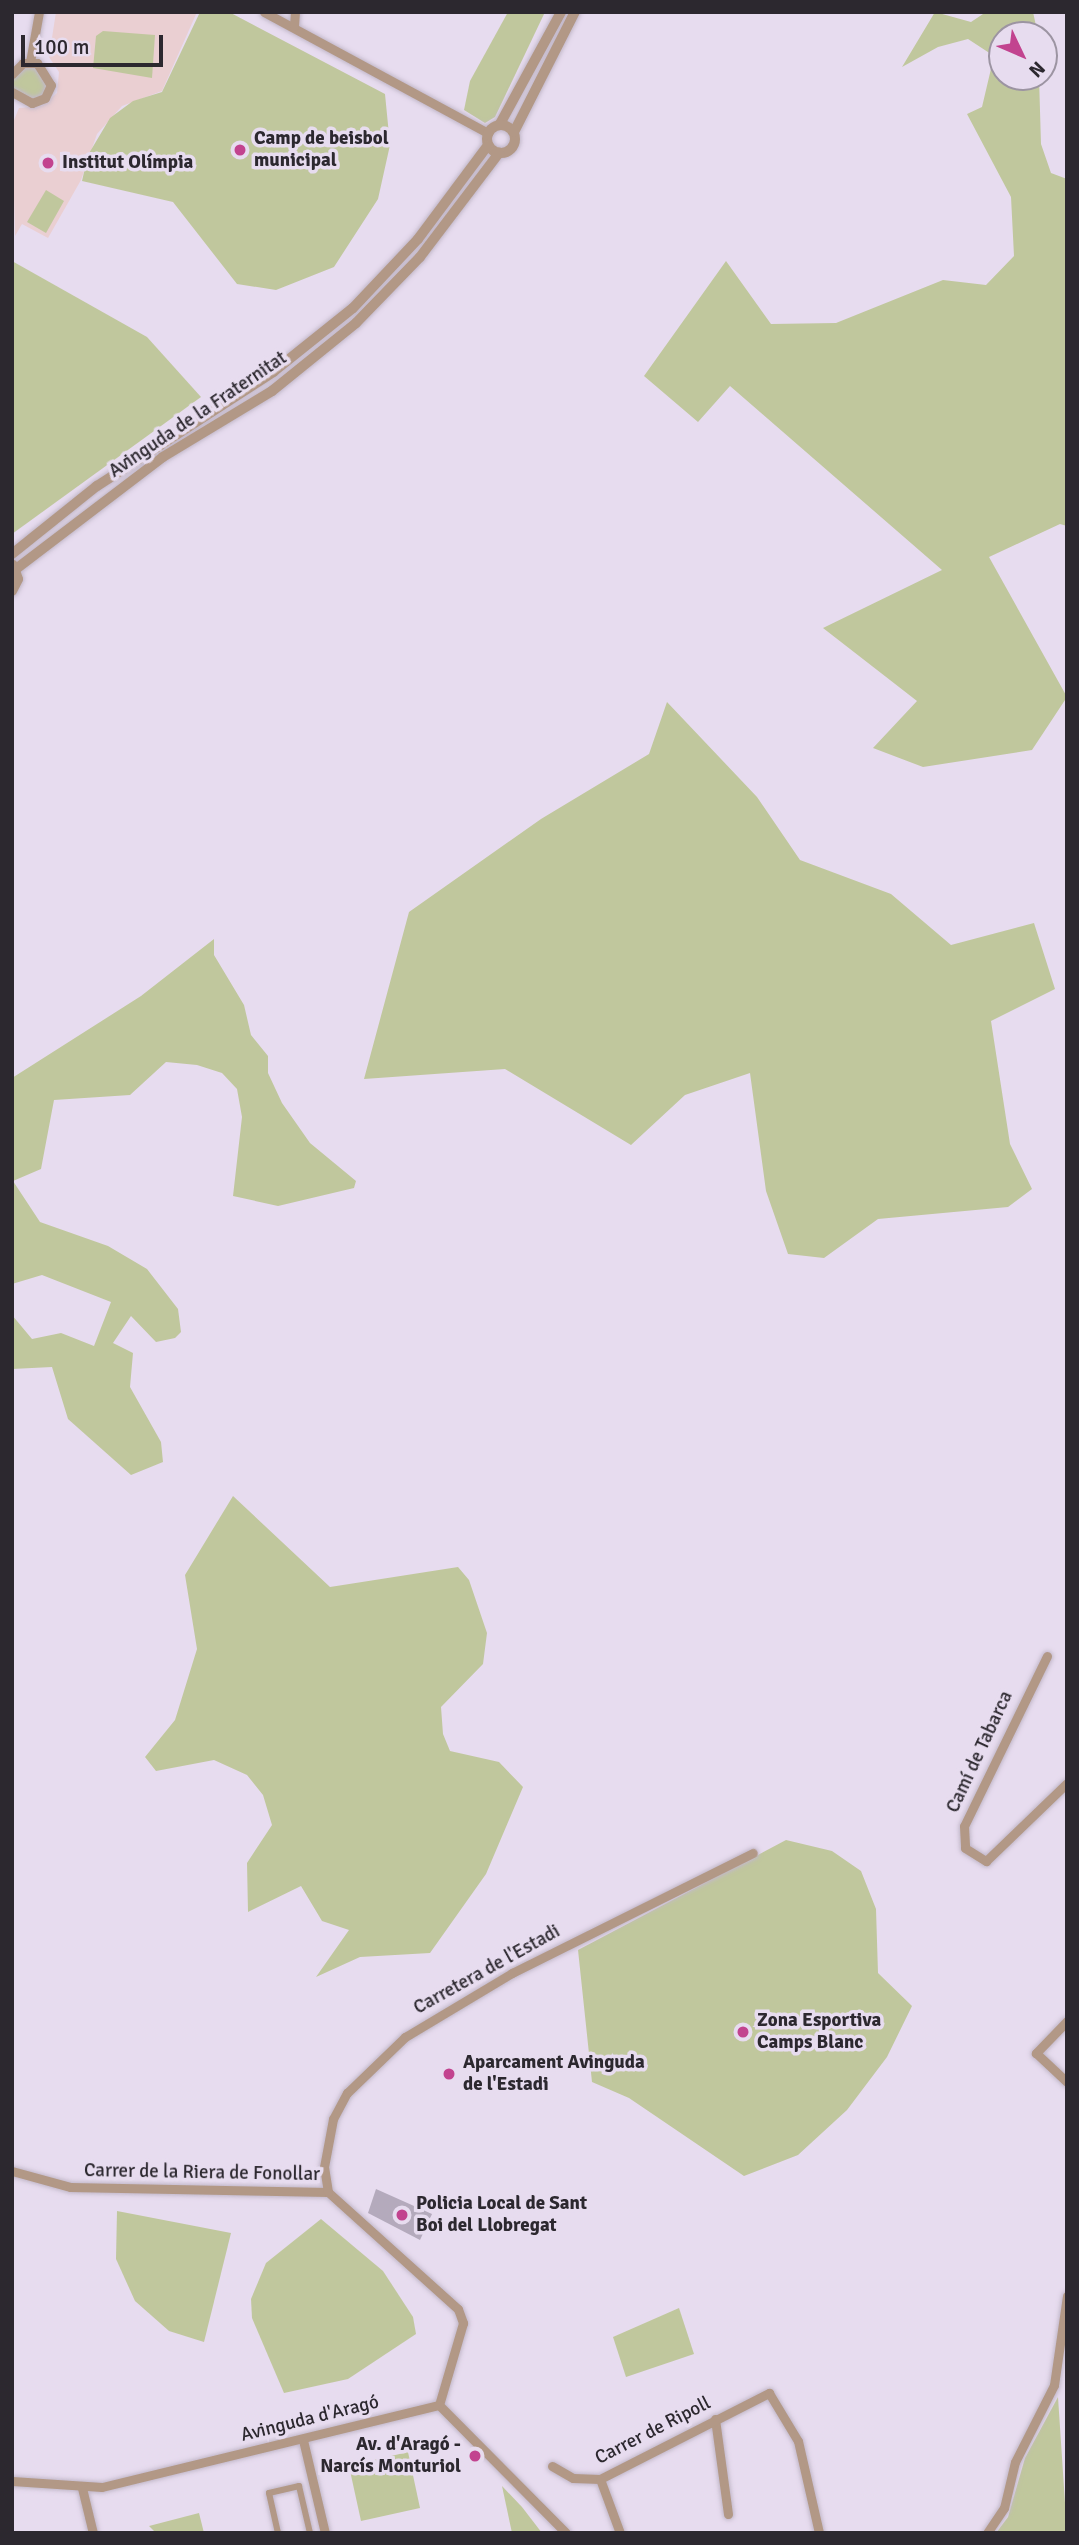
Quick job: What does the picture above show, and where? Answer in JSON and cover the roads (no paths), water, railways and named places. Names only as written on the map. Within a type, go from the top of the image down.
[{"type":"street","points":[[12,74],[30,62],[39,12]]},
{"type":"street","points":[[264,12],[488,133]]},
{"type":"street","points":[[293,26],[295,12]]},
{"type":"street","points":[[488,133],[500,124],[561,12]]},
{"type":"street","points":[[488,133],[488,145],[499,153],[513,147],[514,132],[575,12]]},
{"type":"street","points":[[12,92],[32,103],[49,92],[48,71],[30,62]]},
{"type":"street","points":[[500,124],[514,132]]},
{"type":"street","name":"Avinguda de la Fraternitat","points":[[12,554],[155,444],[273,372],[353,308],[418,239],[488,145]]},
{"type":"street","name":"Avinguda de la Fraternitat","points":[[14,567],[163,457],[272,391],[356,323],[420,257],[499,153]]},
{"type":"street","points":[[12,591],[14,567]]},
{"type":"street","name":"Camí de Tabarca","points":[[1046,1656],[964,1826],[965,1848],[978,1862],[998,1851],[1067,1783]]},
{"type":"street","name":"Carretera de l'Estadi","points":[[328,2193],[324,2167],[333,2119],[347,2093],[405,2037],[512,1973],[753,1853]]},
{"type":"street","points":[[1066,2024],[1037,2057],[1067,2082]]},
{"type":"street","name":"Carrer de la Riera de Fonollar","points":[[12,2171],[70,2187],[328,2193],[458,2309],[463,2323],[439,2405]]},
{"type":"street","points":[[987,2533],[1004,2508],[1015,2462],[1054,2385],[1066,2301]]},
{"type":"street","name":"Carrer de Ripoll","points":[[552,2466],[573,2478],[600,2479],[769,2393],[798,2441],[819,2533]]},
{"type":"street","points":[[439,2405],[566,2533]]},
{"type":"street","name":"Avinguda d'Aragó","points":[[12,2481],[82,2488],[303,2440],[439,2405]]},
{"type":"street","points":[[715,2419],[728,2514]]},
{"type":"street","points":[[303,2440],[325,2533]]},
{"type":"street","points":[[600,2479],[620,2533]]},
{"type":"street","points":[[278,2533],[268,2493],[299,2486],[310,2533]]},
{"type":"street","points":[[82,2488],[93,2533]]},
{"type":"place","name":"Camp de beisbol municipal","points":[[240,150]]},
{"type":"place","name":"Institut Olímpia","points":[[48,163]]},
{"type":"place","name":"Zona Esportiva Camps Blanc","points":[[743,2032]]},
{"type":"place","name":"Aparcament Avinguda de l'Estadi","points":[[449,2074]]},
{"type":"place","name":"Policia Local de Sant Boi del Llobregat","points":[[402,2215]]},
{"type":"place","name":"Av. d'Aragó - Narcís Monturiol","points":[[475,2456]]}]
